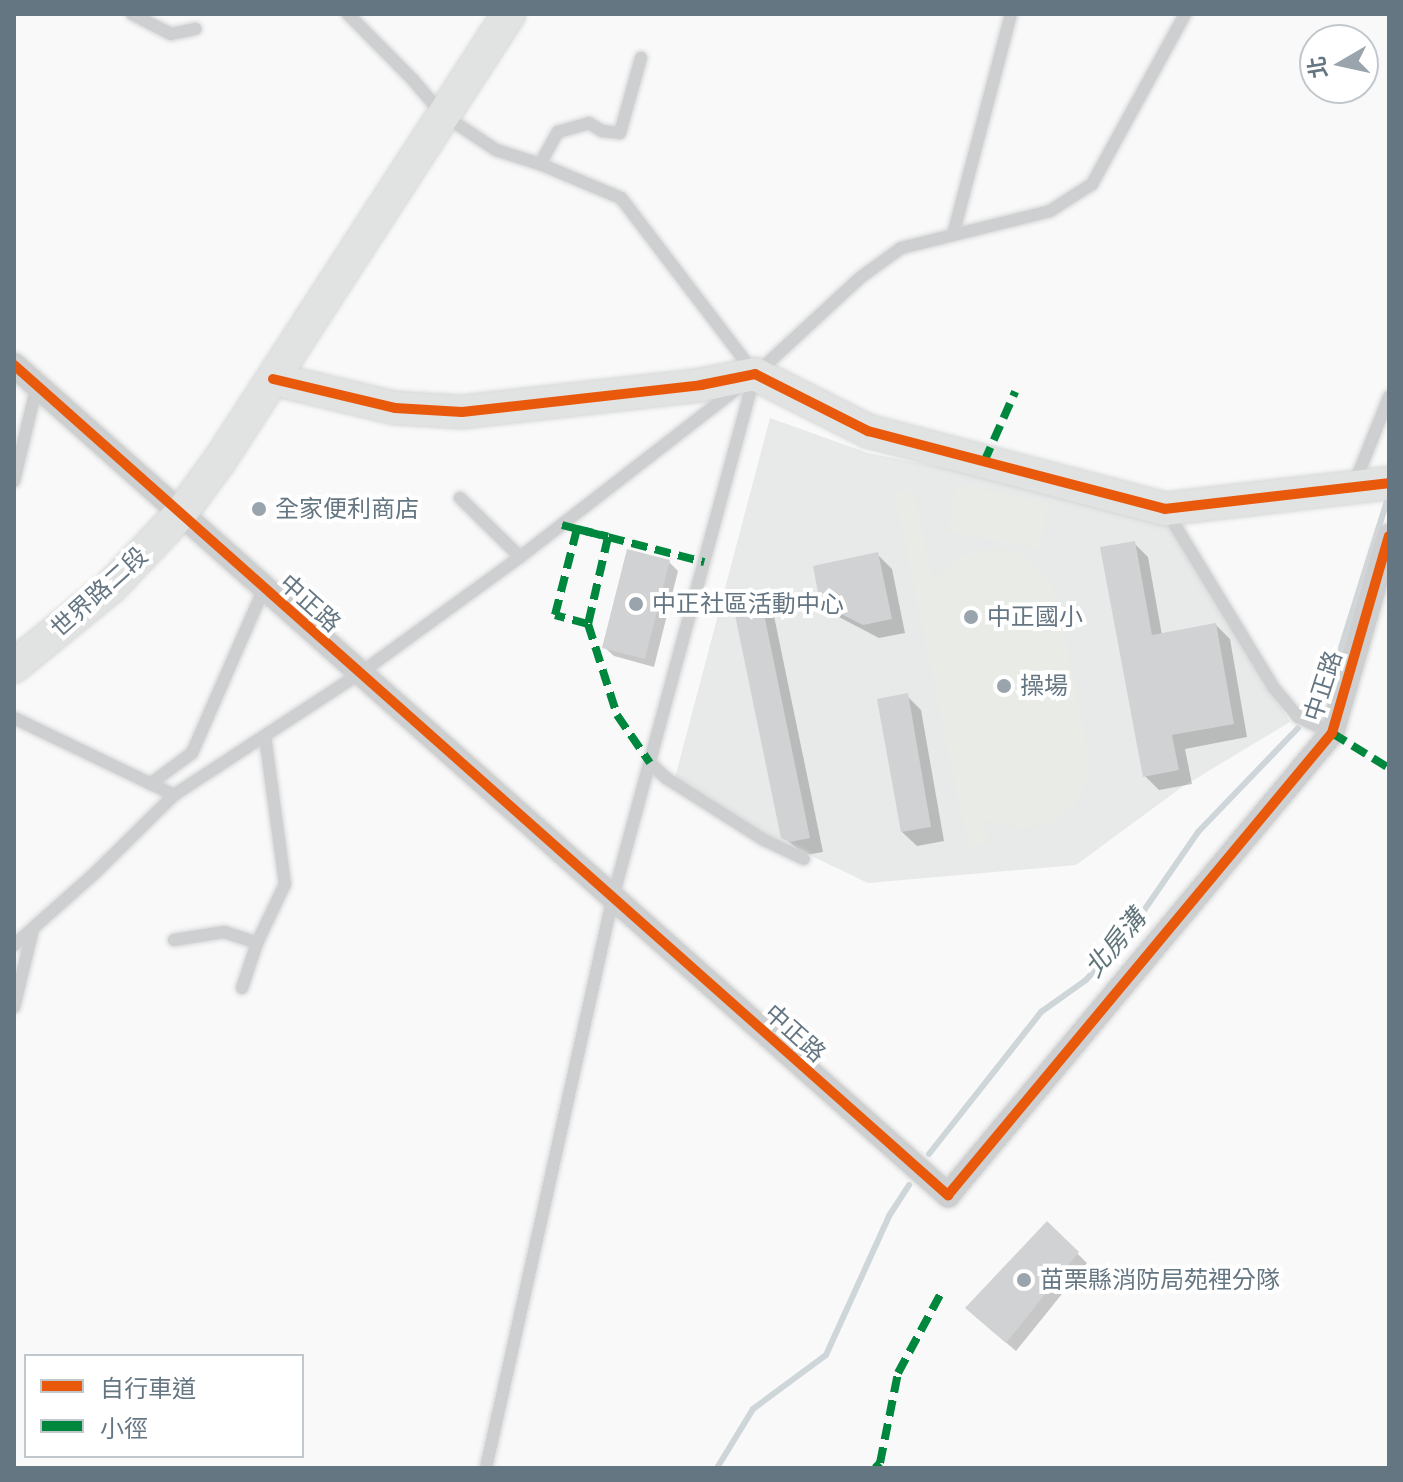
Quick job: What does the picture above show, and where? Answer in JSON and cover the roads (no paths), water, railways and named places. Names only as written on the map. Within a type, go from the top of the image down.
[{"type":"street","name":"世界路二段","points":[[14,666],[111,587],[181,513],[273,379],[509,14]]},
{"type":"street","name":"中正路","points":[[14,365],[948,1195],[1332,733],[1389,536]]},
{"type":"street","points":[[273,379],[395,408],[462,412],[701,385],[755,374],[868,431],[1165,509],[1389,483]]},
{"type":"lane","points":[[132,14],[171,34],[195,29]]},
{"type":"lane","points":[[348,14],[442,114],[496,150],[540,164],[621,198],[755,374]]},
{"type":"lane","points":[[953,235],[1011,14]]},
{"type":"lane","points":[[14,945],[174,795],[359,674],[520,557],[755,374],[861,277],[901,248],[1050,211],[1092,184],[1185,14]]},
{"type":"lane","points":[[540,164],[558,132],[589,123],[602,131],[620,133],[641,58]]},
{"type":"lane","points":[[486,1468],[613,897],[755,374]]},
{"type":"lane","points":[[14,481],[37,385]]},
{"type":"lane","points":[[1354,485],[1389,397]]},
{"type":"lane","points":[[460,498],[520,557]]},
{"type":"lane","points":[[1165,509],[1274,688],[1298,717],[1332,733]]},
{"type":"lane","points":[[150,784],[192,753],[264,588]]},
{"type":"lane","points":[[14,718],[174,795]]},
{"type":"lane","points":[[242,988],[257,943],[285,884],[265,737]]},
{"type":"lane","points":[[650,763],[666,778],[764,840],[804,859]]},
{"type":"lane","points":[[14,1007],[33,928]]},
{"type":"lane","points":[[174,940],[224,932],[257,943]]},
{"type":"waterway","name":"北房溝","points":[[1312,705],[1335,667],[1387,501]]},
{"type":"waterway","name":"北房溝","points":[[929,1154],[1041,1012],[1086,980],[1127,935],[1198,832],[1298,728]]},
{"type":"waterway","name":"北房溝","points":[[717,1468],[753,1409],[826,1355],[889,1216],[909,1185]]},
{"type":"place","name":"全家便利商店","points":[[259,509]]},
{"type":"place","name":"中正社區活動中心","points":[[636,604]]},
{"type":"place","name":"中正國小","points":[[971,617]]},
{"type":"place","name":"操場","points":[[1004,686]]},
{"type":"place","name":"苗栗縣消防局苑裡分隊","points":[[1024,1280]]}]
